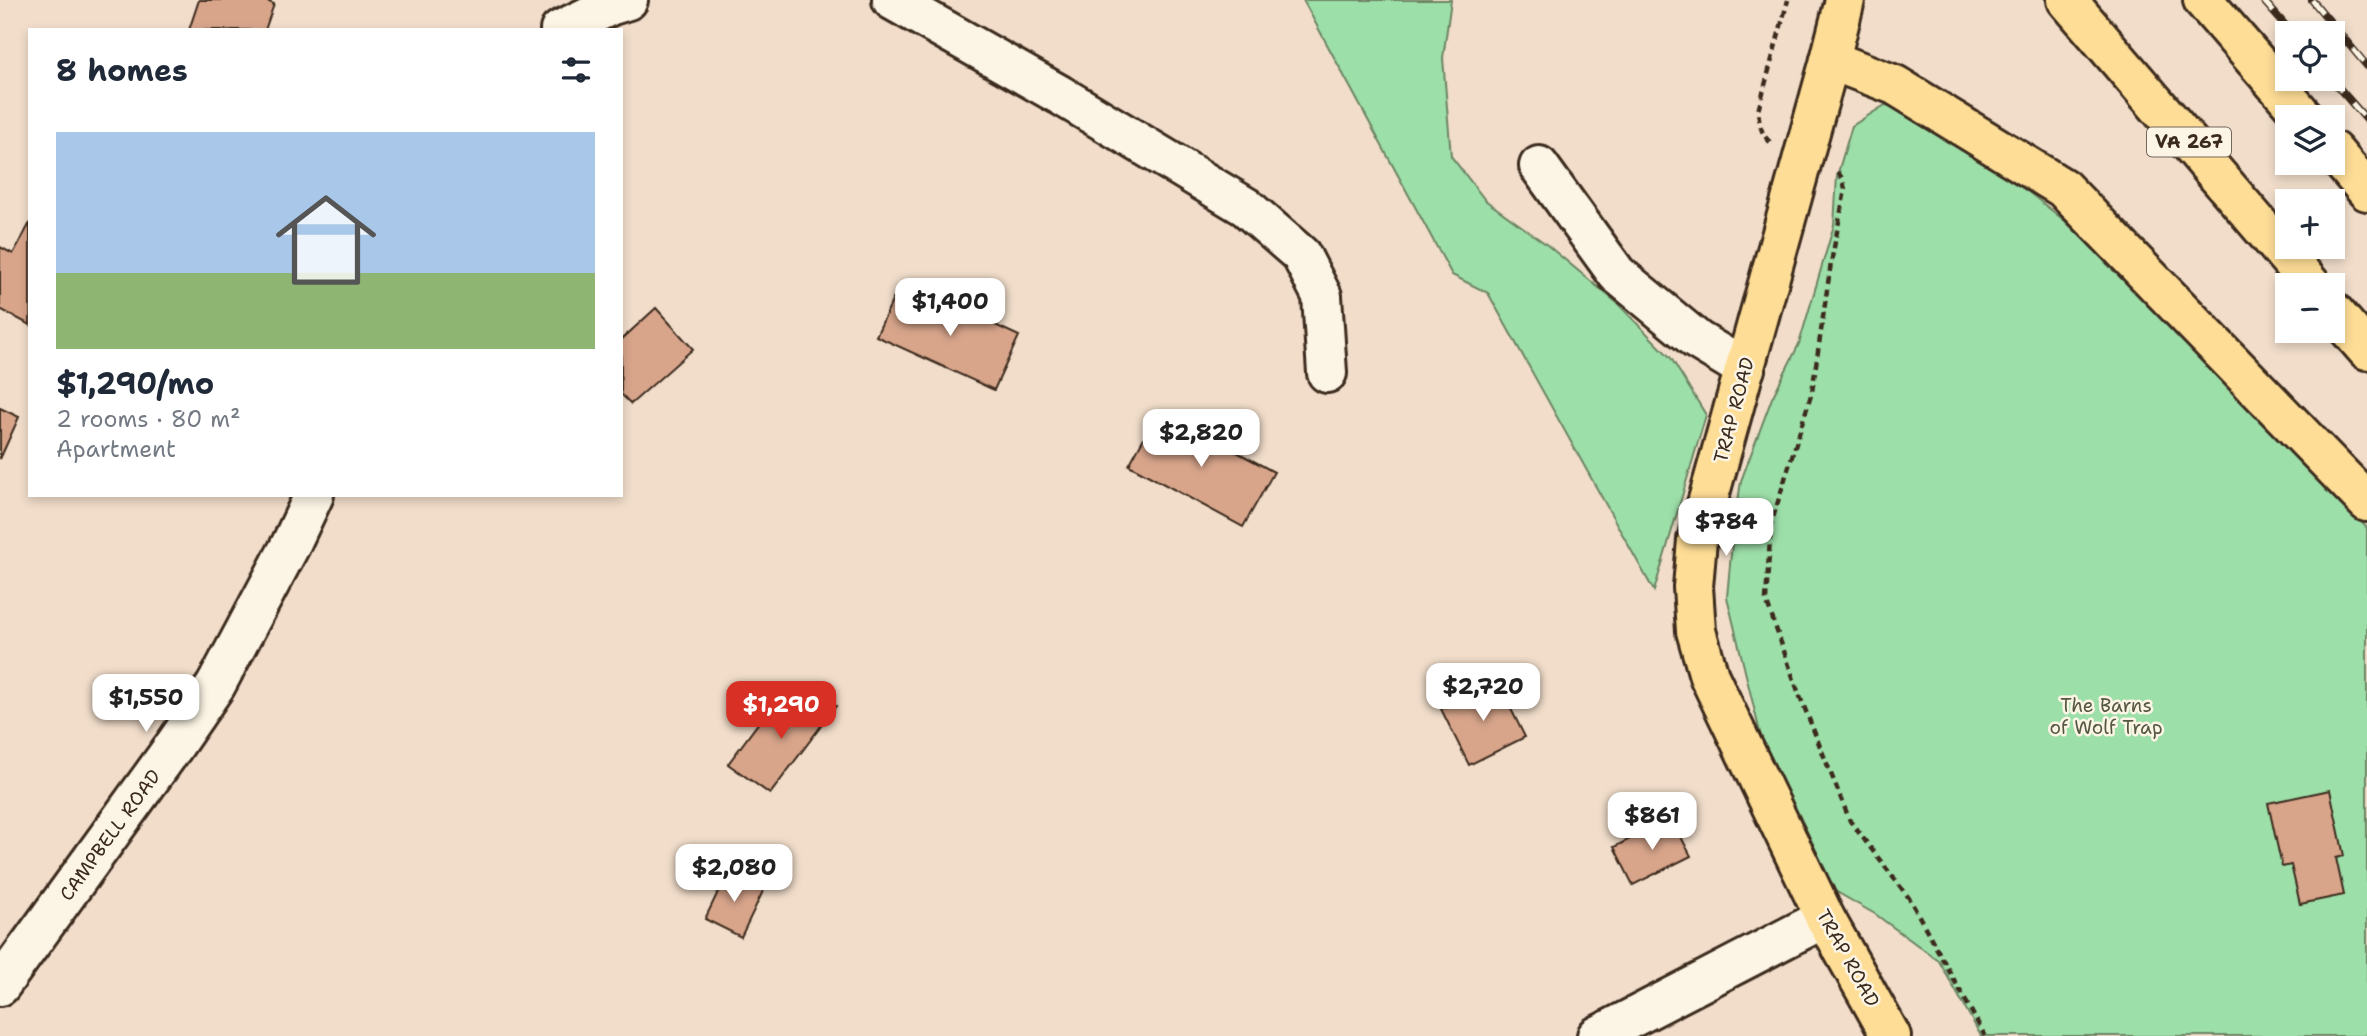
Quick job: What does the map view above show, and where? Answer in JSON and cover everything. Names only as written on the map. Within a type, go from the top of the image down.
[{"type":"main road","name":"TRAP ROAD","points":[[1845,0],[1697,540],[1693,587],[1696,631],[1709,676],[1825,918],[1892,1036]]},
{"type":"main road","name":"VA 267","points":[[2067,0],[2301,273]]},
{"type":"main road","points":[[2203,0],[2294,105]]},
{"type":"main road","points":[[1830,60],[1895,85],[2063,188],[2367,502]]},
{"type":"main road","points":[[2345,165],[2367,191]]},
{"type":"main road","points":[[2345,325],[2367,350]]},
{"type":"street","points":[[564,28],[601,9],[628,0]]},
{"type":"street","points":[[891,0],[1060,95],[1246,207],[1301,255],[1322,296],[1327,373]]},
{"type":"street","points":[[1539,166],[1617,274],[1697,340],[1745,369]]},
{"type":"street","name":"CAMPBELL ROAD","points":[[0,986],[216,685],[313,497]]},
{"type":"street","points":[[1597,1036],[1825,918]]},
{"type":"path","points":[[1788,0],[1758,111],[1760,127],[1764,136],[1777,145],[1830,163],[1843,180],[1845,190],[1812,392],[1771,524],[1766,600],[1799,694],[1850,821],[1909,898],[1985,1036]]},
{"type":"green space","points":[[1303,0],[1451,0],[1443,58],[1451,156],[1485,200],[1546,244],[1617,303],[1671,358],[1706,415],[1654,591],[1488,293],[1452,275]]},
{"type":"green space","name":"The Barns of Wolf Trap","points":[[1885,105],[1907,109],[2003,172],[2065,221],[2197,352],[2367,528],[2367,1036],[1981,1036],[1939,961],[1875,914],[1835,891],[1763,745],[1727,597],[1741,481],[1772,398],[1799,344],[1834,225],[1837,176],[1852,126]]},
{"type":"building","points":[[199,0],[264,0],[274,4],[266,28],[190,28]]},
{"type":"building","points":[[28,227],[28,324],[0,309],[0,247],[13,254]]},
{"type":"building","points":[[920,290],[1019,336],[994,390],[876,336],[893,299],[912,307]]},
{"type":"building","points":[[656,308],[693,349],[631,404],[623,396],[623,338]]},
{"type":"building","points":[[0,408],[19,417],[0,459]]},
{"type":"building","points":[[1159,410],[1274,472],[1243,527],[1129,465]]},
{"type":"building","points":[[1497,681],[1525,737],[1469,765],[1441,709]]},
{"type":"building","points":[[810,688],[836,706],[770,794],[728,764],[768,710],[785,722]]},
{"type":"building","points":[[2330,790],[2344,856],[2336,858],[2344,895],[2300,904],[2291,865],[2282,867],[2268,803]]},
{"type":"building","points":[[1671,818],[1691,856],[1633,885],[1614,847]]},
{"type":"building","points":[[728,871],[764,889],[741,937],[705,919]]},
{"type":"railway","points":[[2263,0],[2281,21]]},
{"type":"railway","points":[[2312,0],[2367,66]]},
{"type":"railway","points":[[2342,91],[2367,120]]}]
